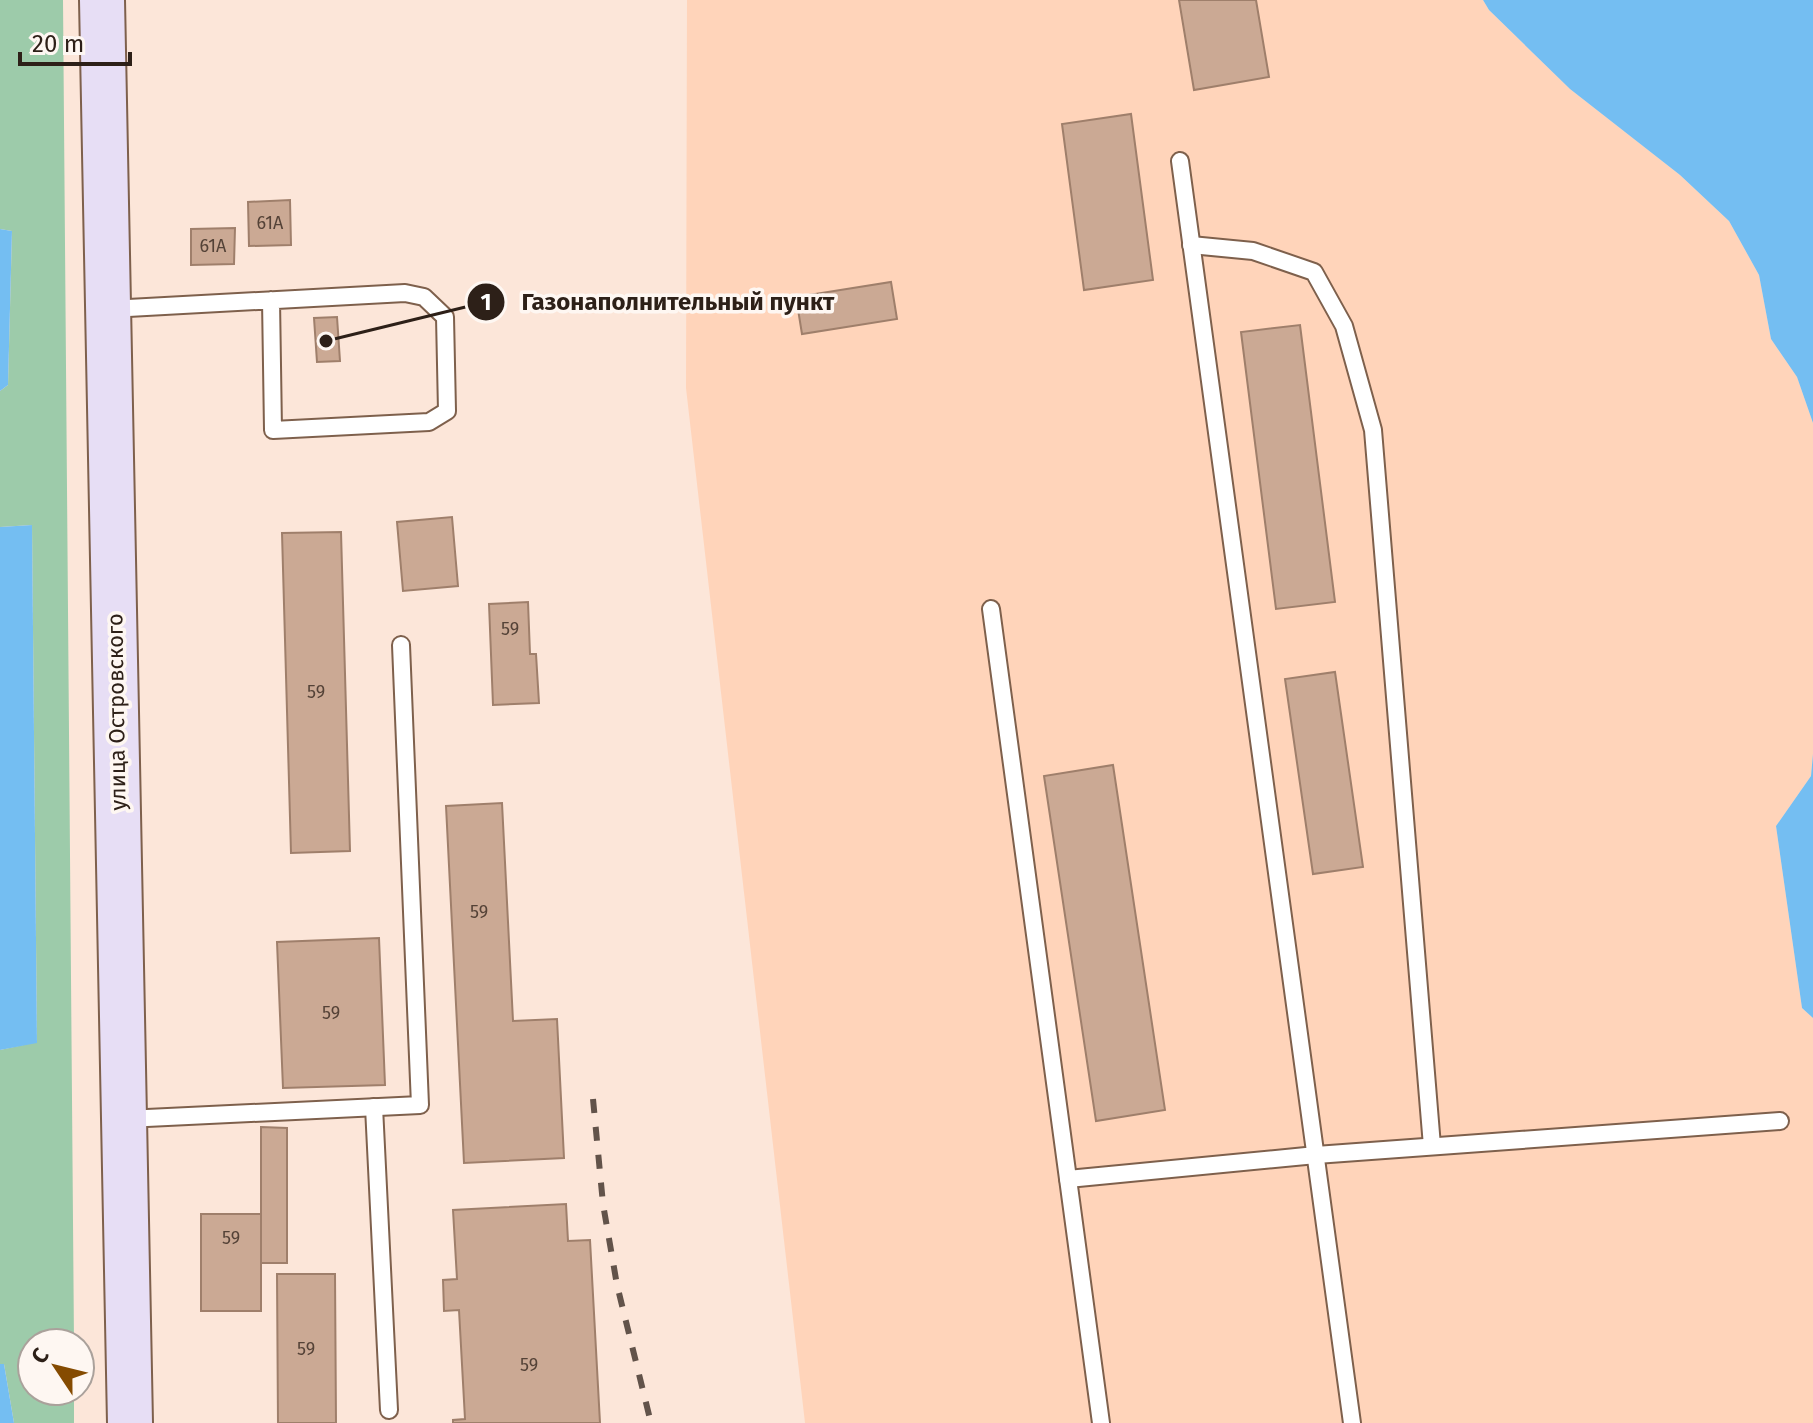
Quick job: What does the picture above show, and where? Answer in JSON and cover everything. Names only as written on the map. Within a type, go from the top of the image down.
[{"type":"main road","name":"улица Островского","points":[[102,0],[130,1423]]},
{"type":"lane","points":[[1180,161],[1352,1423]]},
{"type":"lane","points":[[1191,245],[1253,251],[1314,272],[1344,326],[1373,430],[1432,1146]]},
{"type":"lane","points":[[108,309],[271,300],[405,293],[424,297],[445,317],[447,411],[429,422],[273,430],[271,300]]},
{"type":"lane","points":[[991,609],[1101,1423]]},
{"type":"lane","points":[[124,1119],[420,1105],[401,645]]},
{"type":"lane","points":[[374,1107],[389,1410]]},
{"type":"lane","points":[[1068,1179],[1316,1155],[1780,1121]]},
{"type":"shaded area","points":[[687,0],[1483,0],[1489,10],[1570,89],[1680,175],[1729,221],[1759,275],[1771,339],[1797,377],[1813,423],[1811,776],[1776,826],[1802,1008],[1813,1018],[1813,1423],[805,1423],[686,388]]},
{"type":"green space","points":[[0,0],[63,0],[74,1327],[16,1327],[16,1407],[74,1407],[74,1423],[14,1423],[4,1364],[0,1364],[0,1050],[37,1042],[32,525],[0,527],[0,391],[8,385],[12,231],[0,229]]},
{"type":"water","points":[[1483,0],[1813,0],[1813,423],[1797,377],[1771,339],[1759,275],[1729,221],[1680,175],[1570,89],[1489,10]]},
{"type":"water","points":[[0,229],[12,231],[8,385],[0,391]]},
{"type":"water","points":[[32,525],[37,1043],[0,1050],[0,527]]},
{"type":"water","points":[[1813,754],[1813,1018],[1802,1008],[1776,826],[1811,776]]},
{"type":"water","points":[[0,1364],[4,1364],[14,1423],[0,1423]]},
{"type":"building","points":[[1179,0],[1256,0],[1269,77],[1194,90]]},
{"type":"building","points":[[1131,114],[1153,280],[1084,290],[1062,124]]},
{"type":"building","points":[[290,200],[291,245],[249,246],[248,202]]},
{"type":"building","points":[[235,228],[234,264],[191,265],[191,229]]},
{"type":"building","points":[[891,282],[897,319],[802,334],[796,297]]},
{"type":"building","points":[[337,317],[340,361],[317,362],[314,318]]},
{"type":"building","points":[[1300,325],[1335,602],[1276,609],[1241,332]]},
{"type":"building","points":[[452,517],[458,586],[403,591],[397,522]]},
{"type":"building","points":[[341,532],[350,851],[291,853],[282,533]]},
{"type":"building","points":[[528,602],[530,654],[536,654],[539,703],[493,705],[489,604]]},
{"type":"building","points":[[1335,672],[1363,867],[1313,874],[1285,679]]},
{"type":"building","points":[[1113,765],[1165,1110],[1096,1121],[1044,776]]},
{"type":"building","points":[[502,803],[513,1021],[557,1019],[564,1158],[464,1163],[446,806]]},
{"type":"building","points":[[379,938],[385,1085],[283,1088],[277,942]]},
{"type":"building","points":[[261,1127],[287,1128],[287,1263],[261,1263]]},
{"type":"building","points":[[566,1204],[568,1241],[590,1240],[600,1423],[453,1423],[453,1420],[465,1419],[459,1310],[444,1311],[443,1280],[457,1279],[453,1210]]},
{"type":"building","points":[[201,1214],[261,1214],[261,1311],[201,1311]]},
{"type":"building","points":[[277,1274],[335,1274],[336,1423],[278,1423]]},
{"type":"railway","points":[[593,1099],[603,1204],[617,1285],[651,1423]]},
{"type":"place","name":"Газонаполнительный пункт","points":[[326,341]]}]
